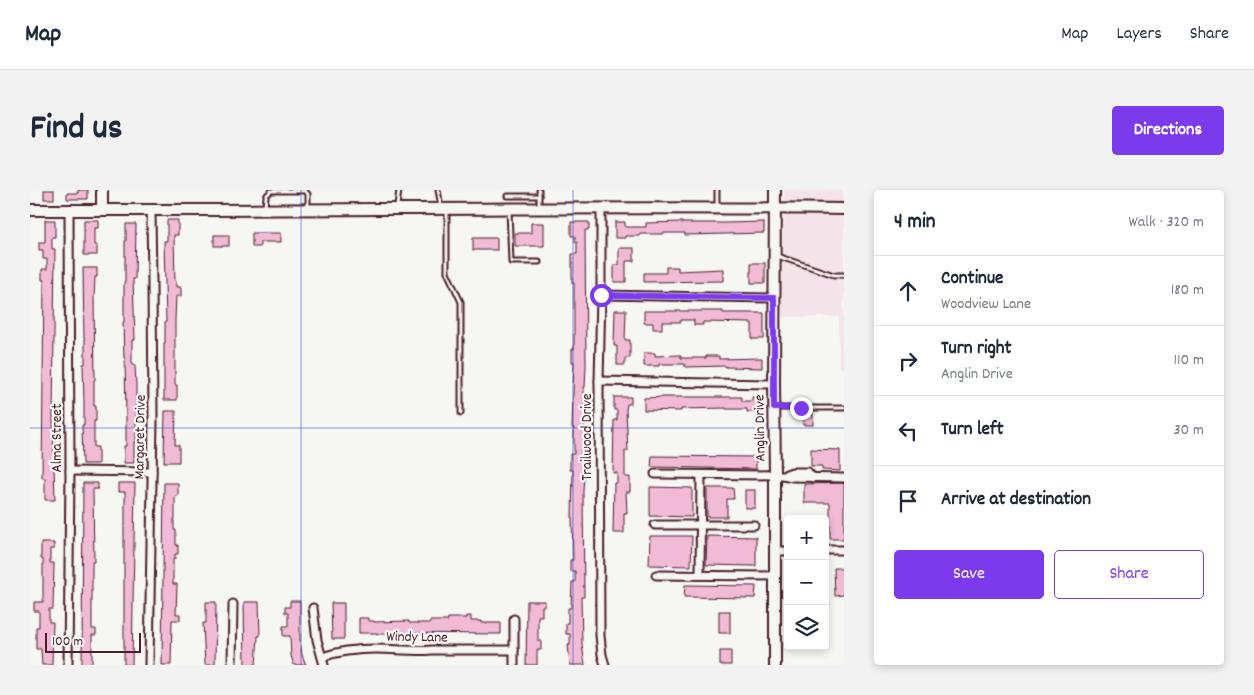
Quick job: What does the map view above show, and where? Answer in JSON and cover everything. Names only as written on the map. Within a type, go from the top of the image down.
[{"type":"street","points":[[102,190],[102,210]]},
{"type":"street","name":"Anglin Drive","points":[[775,190],[774,408],[779,475],[775,551],[775,665]]},
{"type":"street","name":"Trailwood Drive","points":[[601,208],[599,381],[600,635],[605,665]]},
{"type":"street","points":[[30,210],[844,209]]},
{"type":"street","name":"Alma Street","points":[[68,665],[70,471],[69,210]]},
{"type":"street","name":"Margaret Drive","points":[[149,665],[153,420],[151,210]]},
{"type":"street","points":[[601,295],[774,298]]},
{"type":"street","points":[[599,381],[774,384]]},
{"type":"street","points":[[70,471],[152,472]]},
{"type":"street","points":[[655,474],[779,475],[844,478]]},
{"type":"street","points":[[700,575],[701,475]]},
{"type":"street","points":[[655,525],[754,526]]},
{"type":"street","points":[[829,550],[844,550]]},
{"type":"street","points":[[775,551],[784,551]]},
{"type":"street","points":[[656,575],[775,576]]},
{"type":"street","points":[[232,665],[233,604]]},
{"type":"street","points":[[313,608],[317,640],[324,665]]},
{"type":"street","points":[[514,620],[514,665]]},
{"type":"street","name":"Windy Lane","points":[[322,657],[338,652],[375,649],[419,652],[432,650],[514,650]]},
{"type":"lane","points":[[396,209],[399,190]]},
{"type":"lane","points":[[438,190],[444,209],[447,272],[461,302],[461,413]]},
{"type":"lane","points":[[539,190],[539,208]]},
{"type":"lane","points":[[717,190],[717,208]]},
{"type":"lane","points":[[265,210],[266,196],[274,191],[305,191],[308,194],[308,209]]},
{"type":"lane","points":[[507,196],[539,196]]},
{"type":"lane","points":[[509,208],[511,262],[539,262]]},
{"type":"lane","points":[[774,256],[834,275],[844,275]]},
{"type":"lane","points":[[774,408],[844,408]]},
{"type":"shaded area","points":[[784,190],[844,190],[844,368],[839,368],[839,317],[781,317]]},
{"type":"building","points":[[44,190],[54,190],[54,199],[44,199]]},
{"type":"building","points":[[78,190],[88,190],[88,199],[67,199],[67,193],[78,193]]},
{"type":"building","points":[[45,220],[55,220],[55,237],[52,237],[52,249],[55,249],[53,417],[54,461],[57,461],[57,467],[54,467],[55,500],[45,500],[45,478],[42,478],[44,280],[42,280],[42,269],[47,269],[47,259],[43,259],[43,250],[39,250],[39,242],[45,242]]},
{"type":"building","points":[[84,220],[98,220],[98,228],[94,228],[94,245],[97,245],[97,255],[84,255]]},
{"type":"building","points":[[167,220],[178,220],[178,235],[174,235],[175,281],[176,287],[181,287],[181,296],[176,296],[175,320],[175,385],[177,385],[177,400],[164,400],[166,322],[164,241],[167,241]]},
{"type":"building","points":[[571,222],[589,222],[589,230],[585,230],[585,450],[581,450],[581,460],[585,460],[583,491],[584,597],[581,597],[582,644],[585,665],[570,665],[568,645],[570,645],[570,634],[566,634],[568,608],[571,608],[572,582],[575,582],[575,571],[570,571],[570,560],[573,560],[573,470],[570,470],[570,454],[574,454],[574,428],[572,428],[574,283],[572,283],[572,254],[577,254],[577,242],[575,242],[575,236],[571,236]]},
{"type":"building","points":[[615,222],[625,222],[625,227],[646,227],[646,223],[764,222],[764,233],[685,235],[685,233],[662,233],[615,238]]},
{"type":"building","points":[[531,223],[544,223],[544,246],[515,246],[515,233],[531,233]]},
{"type":"building","points":[[126,224],[136,224],[135,279],[133,279],[135,340],[132,340],[132,365],[135,365],[136,385],[134,463],[124,463],[126,421],[123,322]]},
{"type":"building","points":[[252,233],[281,233],[281,242],[260,242],[260,247],[252,247]]},
{"type":"building","points":[[214,235],[229,235],[229,246],[214,246]]},
{"type":"building","points":[[473,238],[497,238],[497,250],[473,250]]},
{"type":"building","points":[[619,248],[634,248],[634,261],[626,261],[626,282],[614,282],[614,265],[619,265]]},
{"type":"building","points":[[751,263],[765,263],[765,283],[751,283]]},
{"type":"building","points":[[666,267],[678,267],[678,271],[723,269],[723,281],[644,282],[644,273],[666,273]]},
{"type":"building","points":[[83,268],[97,268],[94,297],[94,406],[96,406],[96,421],[94,421],[94,447],[98,447],[98,464],[83,464],[82,425],[84,425],[83,364],[85,364],[85,339]]},
{"type":"building","points":[[615,310],[626,310],[625,340],[630,340],[630,358],[625,358],[625,365],[617,365],[617,346],[614,346]]},
{"type":"building","points":[[644,311],[764,313],[764,339],[752,339],[752,323],[703,322],[703,325],[694,325],[694,320],[681,320],[681,322],[662,322],[662,329],[653,329],[653,323],[644,323]]},
{"type":"building","points":[[644,353],[655,353],[655,356],[681,355],[681,358],[719,356],[719,359],[762,358],[762,368],[726,366],[685,367],[685,364],[644,366]]},
{"type":"building","points":[[614,397],[631,397],[631,404],[627,404],[626,410],[628,451],[625,451],[625,477],[630,477],[630,492],[626,492],[627,513],[624,513],[624,533],[613,533],[614,483],[617,483],[617,473],[613,473],[614,420],[617,420],[617,410],[614,410]]},
{"type":"building","points":[[742,397],[742,401],[752,401],[752,397],[763,397],[763,412],[747,412],[747,409],[726,408],[681,409],[681,411],[644,410],[644,398]]},
{"type":"building","points":[[165,411],[176,411],[175,445],[179,445],[179,462],[164,462]]},
{"type":"building","points":[[803,414],[813,414],[813,425],[803,425]]},
{"type":"building","points":[[811,449],[840,450],[840,471],[822,470],[822,466],[811,466]]},
{"type":"building","points":[[652,456],[756,457],[756,469],[651,467]]},
{"type":"building","points":[[83,483],[98,483],[98,489],[93,489],[94,561],[92,561],[92,629],[96,629],[96,635],[92,635],[92,665],[82,665]]},
{"type":"building","points":[[118,483],[135,483],[132,665],[124,665],[125,492],[118,492]]},
{"type":"building","points":[[164,483],[178,483],[178,496],[175,496],[174,530],[176,530],[178,554],[175,554],[175,559],[173,559],[173,584],[177,584],[176,614],[180,614],[180,620],[172,620],[171,665],[162,665]]},
{"type":"building","points":[[844,483],[844,539],[830,539],[830,503],[804,503],[804,484]]},
{"type":"building","points":[[650,487],[692,488],[692,517],[650,516]]},
{"type":"building","points":[[707,488],[733,488],[734,499],[727,499],[727,517],[707,517]]},
{"type":"building","points":[[745,490],[755,490],[755,508],[745,508]]},
{"type":"building","points":[[650,536],[692,536],[691,566],[649,565]]},
{"type":"building","points":[[707,536],[756,537],[756,566],[706,565]]},
{"type":"building","points":[[41,543],[54,543],[54,549],[50,549],[50,563],[54,563],[53,609],[49,609],[49,622],[53,622],[52,665],[42,665],[41,649],[36,649],[36,627],[39,627],[39,611],[34,611],[34,602],[43,602]]},
{"type":"building","points":[[834,568],[844,568],[844,595],[835,596]]},
{"type":"building","points":[[685,585],[756,586],[755,598],[684,597]]},
{"type":"building","points":[[290,601],[300,601],[300,640],[302,655],[306,665],[294,665],[291,656],[290,636],[283,636],[283,626],[288,626],[288,613],[285,613],[285,607],[290,607]]},
{"type":"building","points":[[527,601],[545,601],[545,606],[542,606],[542,616],[538,616],[538,641],[541,641],[541,650],[537,650],[537,665],[526,665]]},
{"type":"building","points":[[206,602],[216,602],[215,665],[205,665],[203,623],[206,623]]},
{"type":"building","points":[[244,602],[259,602],[260,636],[258,636],[256,665],[245,665]]},
{"type":"building","points":[[331,603],[344,603],[344,639],[332,639]]},
{"type":"building","points":[[719,611],[730,611],[730,633],[719,633]]},
{"type":"building","points":[[466,616],[471,616],[471,621],[481,621],[481,623],[501,623],[501,634],[359,633],[359,618],[368,618],[368,621],[374,622],[409,621],[409,623],[430,623],[430,621],[448,621],[448,618],[466,618]]},
{"type":"building","points":[[720,651],[731,651],[731,665],[720,665]]},
{"type":"route","points":[[601,295],[774,298],[774,408],[801,408]]}]
